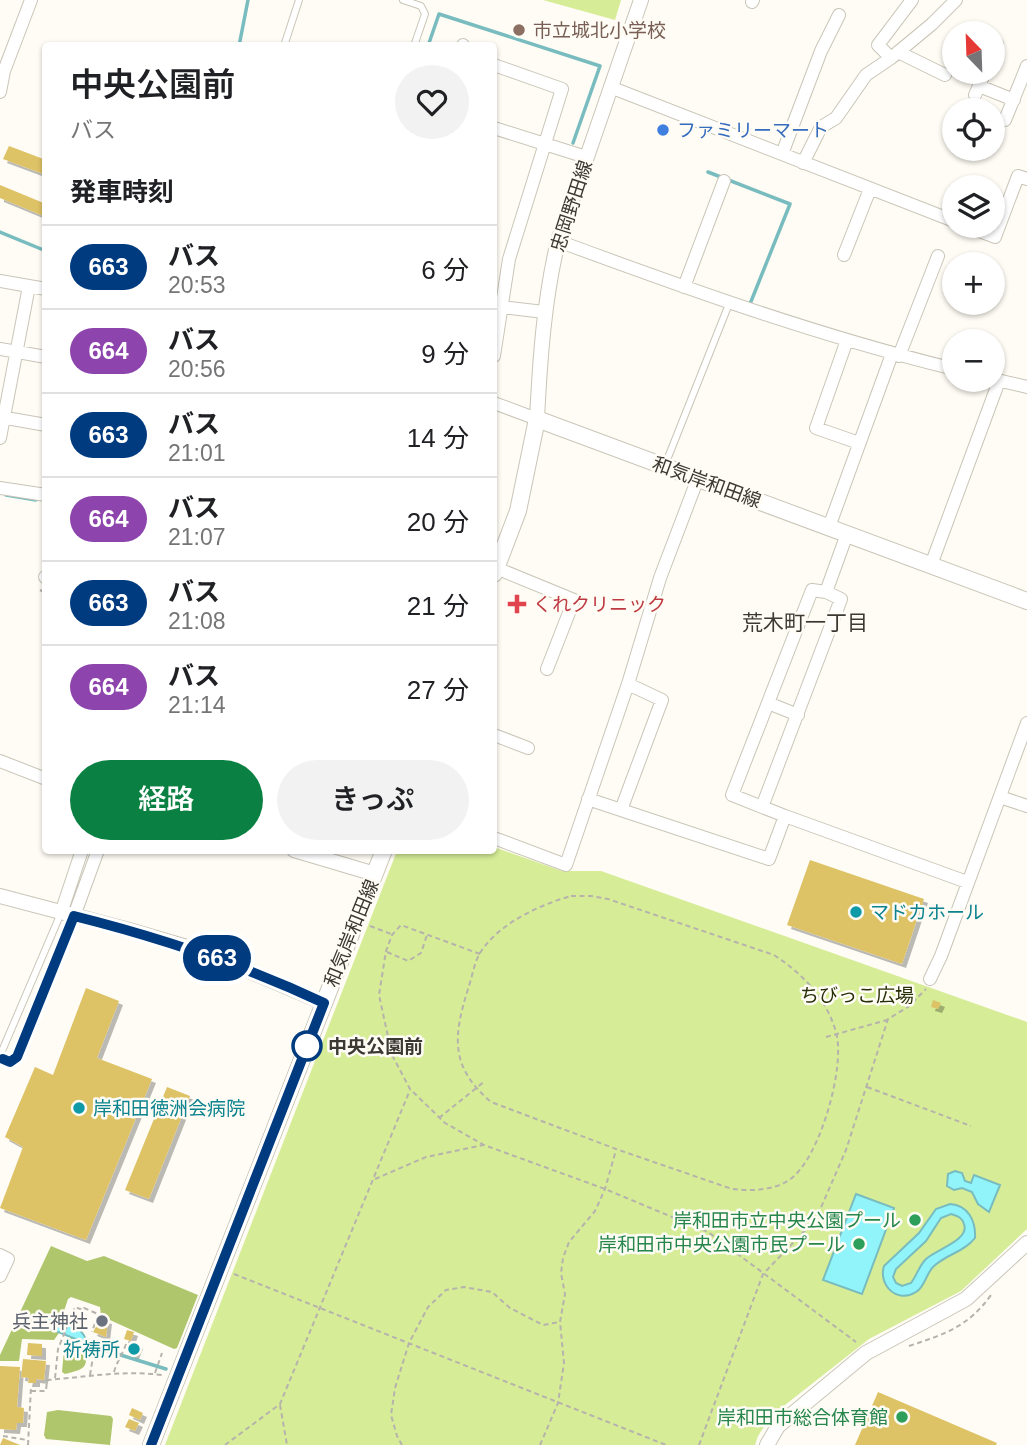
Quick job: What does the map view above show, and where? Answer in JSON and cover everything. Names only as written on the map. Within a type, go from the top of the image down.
[{"type":"main road","name":"和気岸和田線","points":[[537,419],[1027,601]]},
{"type":"main road","points":[[497,566],[518,511],[537,419]]},
{"type":"main road","name":"和気岸和田線","points":[[151,1445],[382,854]]},
{"type":"street","points":[[0,92],[2,70],[31,0]]},
{"type":"street","name":"忠岡野田線","points":[[537,419],[548,281],[558,241],[641,0]]},
{"type":"street","points":[[912,0],[878,45],[895,55],[942,74]]},
{"type":"street","points":[[803,163],[821,127],[836,118],[866,75],[895,55],[956,0]]},
{"type":"street","points":[[782,154],[821,51],[838,15]]},
{"type":"street","points":[[497,66],[562,89],[543,144],[497,306],[544,312]]},
{"type":"street","points":[[1005,120],[1027,66]]},
{"type":"street","points":[[980,84],[977,90],[1014,100]]},
{"type":"street","points":[[610,87],[942,216]]},
{"type":"street","points":[[497,129],[586,157]]},
{"type":"street","points":[[1005,210],[1018,176],[1027,179]]},
{"type":"street","points":[[684,287],[724,181]]},
{"type":"street","points":[[844,255],[870,189]]},
{"type":"street","points":[[558,241],[729,304],[895,355],[942,366]]},
{"type":"street","points":[[829,527],[859,443],[939,256]]},
{"type":"street","points":[[0,281],[42,288]]},
{"type":"street","points":[[0,439],[2,417],[29,286]]},
{"type":"street","points":[[847,340],[816,428],[859,443]]},
{"type":"street","points":[[0,349],[42,356]]},
{"type":"street","points":[[1005,382],[1027,387]]},
{"type":"street","points":[[931,565],[992,392]]},
{"type":"street","points":[[497,405],[537,419]]},
{"type":"street","points":[[2,417],[42,424]]},
{"type":"street","points":[[497,839],[566,865],[628,684],[660,578],[698,478]]},
{"type":"street","points":[[0,488],[42,494]]},
{"type":"street","points":[[826,592],[848,534]]},
{"type":"street","points":[[497,572],[574,600],[547,669]]},
{"type":"street","points":[[762,807],[841,599],[826,592],[812,590],[732,795],[762,807],[785,816],[967,882]]},
{"type":"street","points":[[621,810],[662,700],[628,684]]},
{"type":"street","points":[[768,703],[798,715]]},
{"type":"street","points":[[930,979],[1024,740],[1027,723]]},
{"type":"street","points":[[497,736],[528,748]]},
{"type":"street","points":[[0,761],[42,777]]},
{"type":"street","points":[[1000,797],[1027,806]]},
{"type":"street","points":[[588,799],[769,859],[785,816]]},
{"type":"street","points":[[67,915],[81,854]]},
{"type":"street","points":[[67,915],[96,854]]},
{"type":"street","points":[[308,854],[375,874]]},
{"type":"street","points":[[0,896],[206,953],[324,1003]]},
{"type":"street","points":[[767,1445],[778,1426],[866,1353],[966,1299],[1027,1243]]},
{"type":"street","points":[[0,1255],[8,1259],[0,1276]]},
{"type":"lane","points":[[285,42],[299,0]]},
{"type":"lane","points":[[403,0],[421,6],[425,14],[415,42]]},
{"type":"lane","points":[[665,466],[729,304]]},
{"type":"lane","points":[[67,915],[17,1057],[7,1062],[3,1059],[2,1051],[67,915]]},
{"type":"path","points":[[571,896],[608,899],[774,955],[808,982],[829,1013],[837,1034],[839,1052],[833,1099],[804,1167],[789,1181],[751,1191],[732,1189],[491,1102],[475,1088],[464,1068],[458,1046],[458,1023],[480,954],[497,934],[548,902],[571,896]]},
{"type":"path","points":[[366,924],[392,935]]},
{"type":"path","points":[[480,954],[401,925],[392,935],[386,951],[379,995],[392,1055],[410,1089],[445,1123],[484,1145],[605,1189],[708,1232],[860,1345]]},
{"type":"path","points":[[386,951],[408,961],[421,953],[427,935]]},
{"type":"path","points":[[826,1037],[888,1019],[924,993],[930,979]]},
{"type":"path","points":[[699,1445],[763,1274],[816,1219],[846,1150],[888,1019]]},
{"type":"path","points":[[439,1118],[485,1081]]},
{"type":"path","points":[[866,1087],[971,1126]]},
{"type":"path","points":[[225,1445],[280,1404],[410,1089]]},
{"type":"path","points":[[373,1179],[426,1157],[484,1145]]},
{"type":"path","points":[[541,1445],[558,1403],[564,1363],[560,1322],[565,1294],[563,1258],[569,1242],[595,1211],[605,1189],[616,1149]]},
{"type":"path","points":[[229,1272],[666,1445]]},
{"type":"path","points":[[402,1445],[391,1415],[395,1388],[409,1343],[428,1307],[446,1290],[464,1287],[492,1292],[510,1308],[543,1325],[560,1322]]},
{"type":"path","points":[[55,1379],[58,1349],[75,1307],[98,1314],[92,1332]]},
{"type":"path","points":[[114,1373],[127,1341]]},
{"type":"path","points":[[90,1376],[95,1345]]},
{"type":"path","points":[[112,1356],[113,1351]]},
{"type":"path","points":[[155,1374],[162,1353]]},
{"type":"path","points":[[28,1445],[31,1389],[46,1391],[47,1380],[114,1373],[170,1377]]},
{"type":"path","points":[[280,1404],[287,1445]]},
{"type":"path","points":[[4,1436],[28,1440]]},
{"type":"green space","points":[[543,0],[621,0],[615,20]]},
{"type":"green space","name":"ちびっこ広場","points":[[497,848],[562,871],[601,871],[1027,1022],[1027,1229],[961,1291],[869,1339],[771,1416],[755,1445],[165,1445],[396,854],[497,854]]},
{"type":"green space","points":[[51,1246],[87,1261],[104,1256],[198,1295],[177,1348],[101,1316],[100,1307],[71,1297],[61,1320],[47,1316],[41,1325],[59,1333],[54,1340],[22,1339],[19,1361],[0,1361],[0,1355]]},
{"type":"green space","points":[[71,1338],[88,1345],[87,1358],[82,1368],[65,1374],[62,1372],[64,1350]]},
{"type":"green space","points":[[58,1410],[111,1416],[113,1419],[110,1445],[46,1439],[44,1435],[47,1412]]},
{"type":"water","points":[[955,1171],[962,1173],[965,1181],[971,1183],[974,1175],[1000,1185],[989,1212],[978,1204],[972,1192],[962,1188],[954,1190],[947,1186],[948,1174]]},
{"type":"water","name":"岸和田市中央公園市民プール","points":[[856,1194],[894,1208],[862,1294],[823,1280]]},
{"type":"water","points":[[950,1204],[962,1207],[970,1215],[975,1238],[966,1247],[934,1266],[916,1292],[902,1296],[896,1294],[886,1286],[884,1266],[919,1233],[936,1209]],"holes":[[[951,1214],[963,1222],[965,1230],[962,1235],[926,1259],[911,1283],[902,1286],[896,1283],[893,1277],[896,1269],[926,1241],[941,1218]]]},
{"type":"water","points":[[47,1316],[75,1326],[86,1340],[83,1342],[41,1325],[43,1318]]},
{"type":"building","points":[[9,146],[42,158],[42,174],[3,159]]},
{"type":"building","points":[[0,185],[42,202],[42,215],[0,198]]},
{"type":"building","name":"マドカホール","points":[[810,860],[924,899],[902,964],[787,925]]},
{"type":"building","name":"岸和田徳洲会病院","points":[[86,988],[119,1001],[97,1058],[152,1079],[86,1240],[0,1208],[23,1147],[5,1137],[35,1067],[53,1075]]},
{"type":"building","points":[[933,1000],[941,1003],[938,1009],[931,1007]]},
{"type":"building","points":[[167,1087],[190,1096],[149,1199],[125,1190]]},
{"type":"building","points":[[101,1318],[108,1320],[106,1337],[93,1332]]},
{"type":"building","points":[[127,1330],[134,1332],[131,1341],[124,1339]]},
{"type":"building","points":[[28,1343],[42,1344],[42,1356],[27,1355]]},
{"type":"building","name":"祈祷所","points":[[132,1343],[139,1345],[135,1355],[129,1353]]},
{"type":"building","points":[[23,1359],[46,1361],[44,1380],[36,1379],[36,1383],[28,1383],[29,1378],[21,1377]]},
{"type":"building","points":[[0,1366],[20,1367],[17,1407],[24,1408],[23,1423],[17,1423],[16,1430],[0,1429]]},
{"type":"building","name":"岸和田市総合体育館","points":[[878,1392],[997,1443],[855,1445]]},
{"type":"building","points":[[132,1408],[143,1413],[140,1420],[129,1415]]},
{"type":"building","points":[[129,1419],[139,1423],[135,1431],[125,1427]]},
{"type":"building","points":[[3,1438],[20,1445],[0,1445]]},
{"type":"waterway","points":[[240,42],[248,0]]},
{"type":"waterway","points":[[429,42],[439,14],[600,66],[573,143]]},
{"type":"waterway","points":[[708,172],[790,204],[750,304]]},
{"type":"waterway","points":[[0,232],[42,249]]},
{"type":"waterway","points":[[6,495],[36,500]]},
{"type":"waterway","points":[[83,1342],[89,1346]]},
{"type":"waterway","points":[[98,1348],[166,1369]]},
{"type":"bus line","name":"663","points":[[3,1059],[10,1062],[17,1057],[74,916],[206,953],[324,1003],[151,1445]]},
{"type":"place","name":"市立城北小学校","points":[[519,30]]},
{"type":"place","name":"ファミリーマート","points":[[663,130]]},
{"type":"place","name":"くれクリニック","points":[[517,604]]},
{"type":"place","name":"マドカホール","points":[[856,912]]},
{"type":"place","name":"中央公園前","points":[[307,1046]]},
{"type":"place","name":"岸和田徳洲会病院","points":[[79,1108]]},
{"type":"place","name":"岸和田市立中央公園プール","points":[[915,1220]]},
{"type":"place","name":"岸和田市中央公園市民プール","points":[[859,1244]]},
{"type":"place","name":"兵主神社","points":[[102,1321]]},
{"type":"place","name":"祈祷所","points":[[134,1349]]},
{"type":"place","name":"岸和田市総合体育館","points":[[902,1417]]},
{"type":"district","name":"荒木町一丁目","points":[[805,623]]}]
